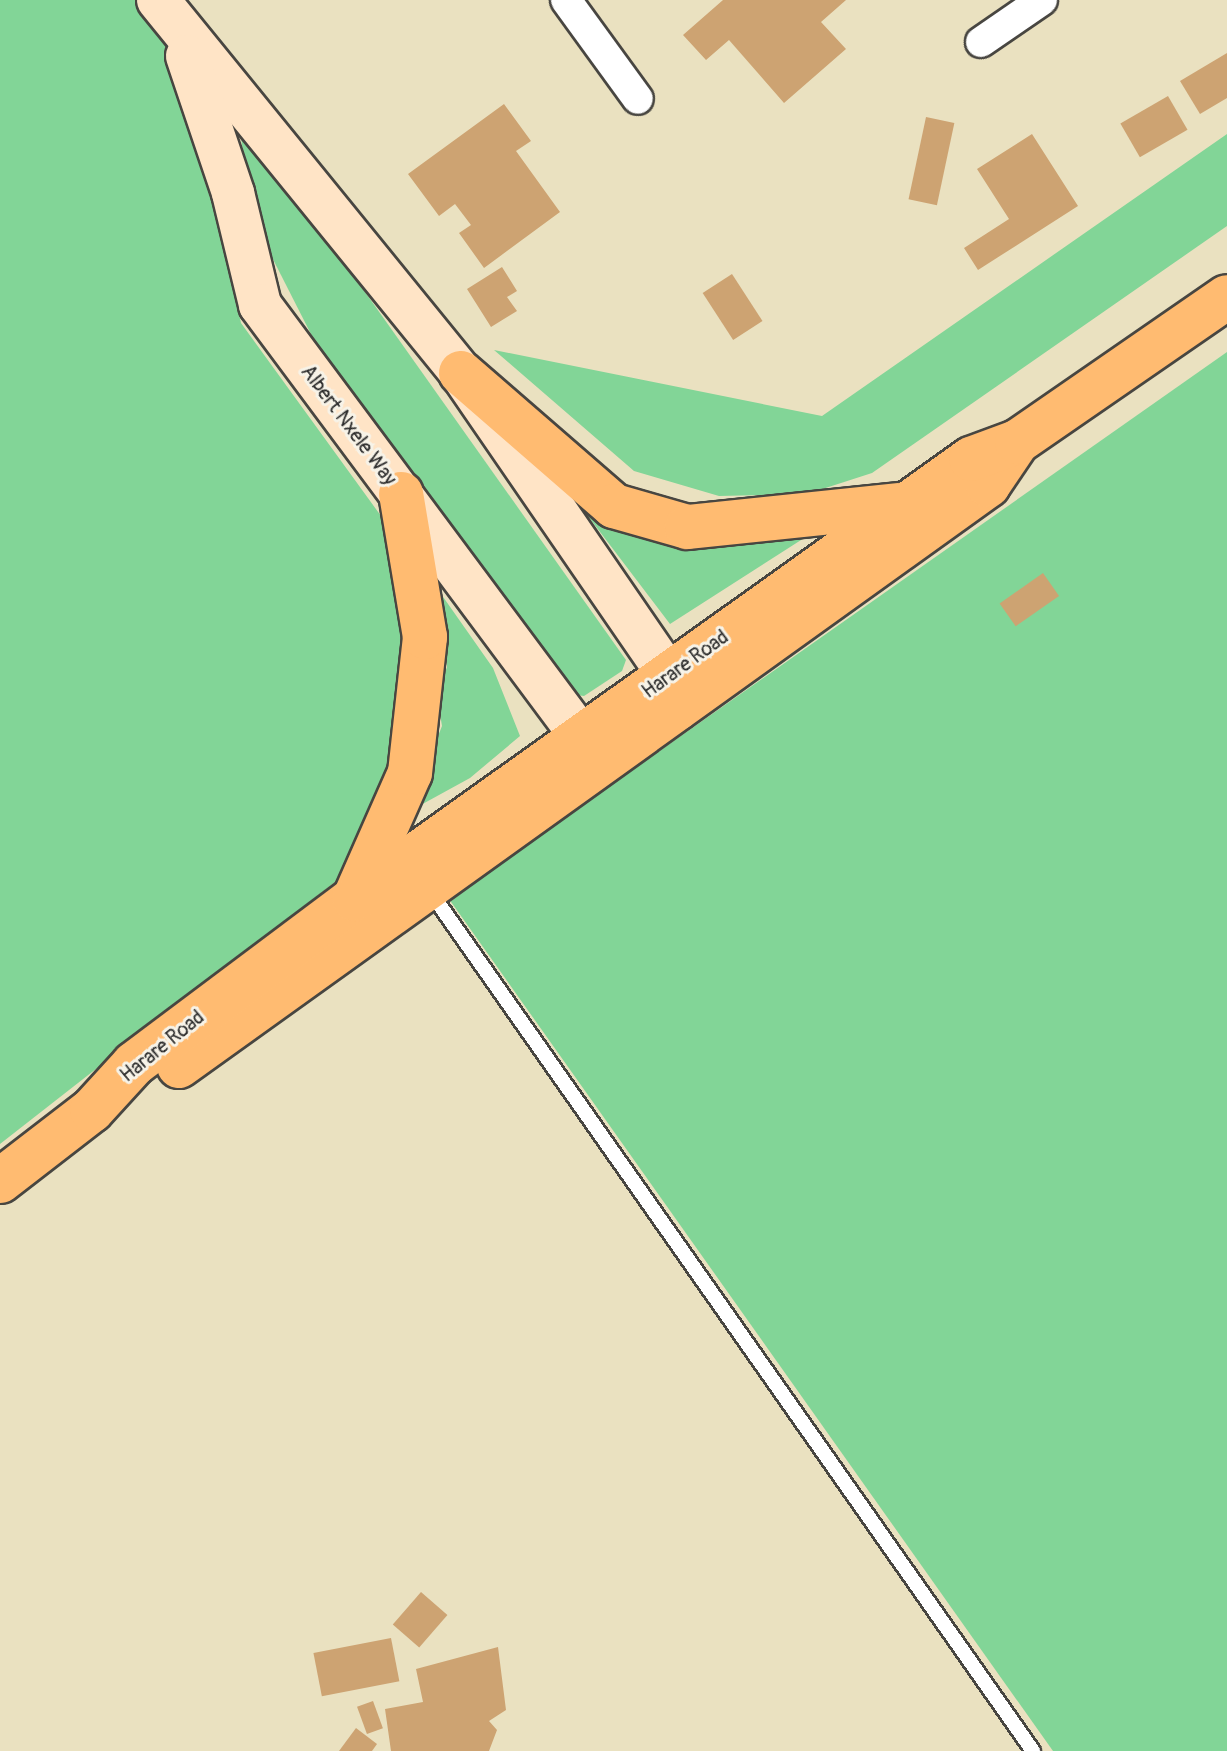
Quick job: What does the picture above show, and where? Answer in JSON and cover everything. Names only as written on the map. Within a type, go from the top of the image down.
[{"type":"highway","name":"Harare Road","points":[[674,694],[907,504],[971,459],[1017,442],[1227,297]]},
{"type":"highway","points":[[461,373],[614,506],[687,527],[907,504]]},
{"type":"highway","name":"Harare Road","points":[[92,1110],[152,1085],[418,876],[674,694],[988,485],[1017,442]]},
{"type":"highway","points":[[354,899],[410,773],[425,637],[401,494]]},
{"type":"highway","name":"Harare Road","points":[[92,1110],[134,1064],[354,899],[418,876]]},
{"type":"highway","points":[[0,1181],[92,1110]]},
{"type":"main road","name":"Albert Nxele Way","points":[[169,16],[461,373],[674,694]]},
{"type":"main road","name":"Albert Nxele Way","points":[[169,16],[233,193],[260,305],[401,494],[602,746]]},
{"type":"street","points":[[566,0],[638,99]]},
{"type":"street","points":[[981,42],[1042,0]]},
{"type":"lane","points":[[418,876],[1033,1751]]},
{"type":"green space","points":[[0,0],[136,0],[165,40],[207,169],[241,323],[381,516],[410,623],[394,775],[344,875],[0,1144]]},
{"type":"green space","points":[[240,129],[253,134],[626,660],[622,671],[584,696],[569,694],[316,344],[251,216]]},
{"type":"green space","points":[[1227,134],[1227,226],[872,473],[807,494],[719,496],[634,471],[494,350],[822,416]]},
{"type":"green space","points":[[1227,352],[1227,1751],[1053,1751],[449,899]]},
{"type":"green space","points":[[575,499],[629,534],[698,546],[812,533],[670,624]]},
{"type":"green space","points":[[434,584],[493,668],[520,736],[470,778],[408,812],[442,726],[437,696],[447,667]]},
{"type":"building","points":[[723,0],[846,0],[821,22],[846,49],[784,103],[729,40],[706,60],[683,35]]},
{"type":"building","points":[[1227,53],[1227,98],[1200,114],[1180,81]]},
{"type":"building","points":[[1168,96],[1188,130],[1140,157],[1120,124]]},
{"type":"building","points":[[504,104],[531,141],[516,151],[560,212],[484,268],[459,233],[471,225],[455,204],[439,216],[408,174]]},
{"type":"building","points":[[926,117],[954,123],[937,205],[909,199]]},
{"type":"building","points":[[1032,134],[1078,206],[978,270],[964,248],[1009,219],[977,169]]},
{"type":"building","points":[[502,267],[517,291],[507,297],[517,311],[491,327],[467,289]]},
{"type":"building","points":[[732,274],[762,321],[733,340],[703,293]]},
{"type":"building","points":[[1043,573],[1059,596],[1016,626],[1000,603]]},
{"type":"building","points":[[421,1592],[447,1615],[419,1647],[393,1624]]},
{"type":"building","points":[[391,1638],[399,1681],[322,1696],[313,1653]]},
{"type":"building","points":[[498,1647],[506,1710],[489,1721],[497,1730],[489,1751],[391,1751],[385,1709],[423,1702],[416,1669]]},
{"type":"building","points":[[373,1701],[383,1728],[367,1734],[357,1707]]},
{"type":"building","points":[[356,1728],[377,1744],[372,1751],[339,1751]]}]
